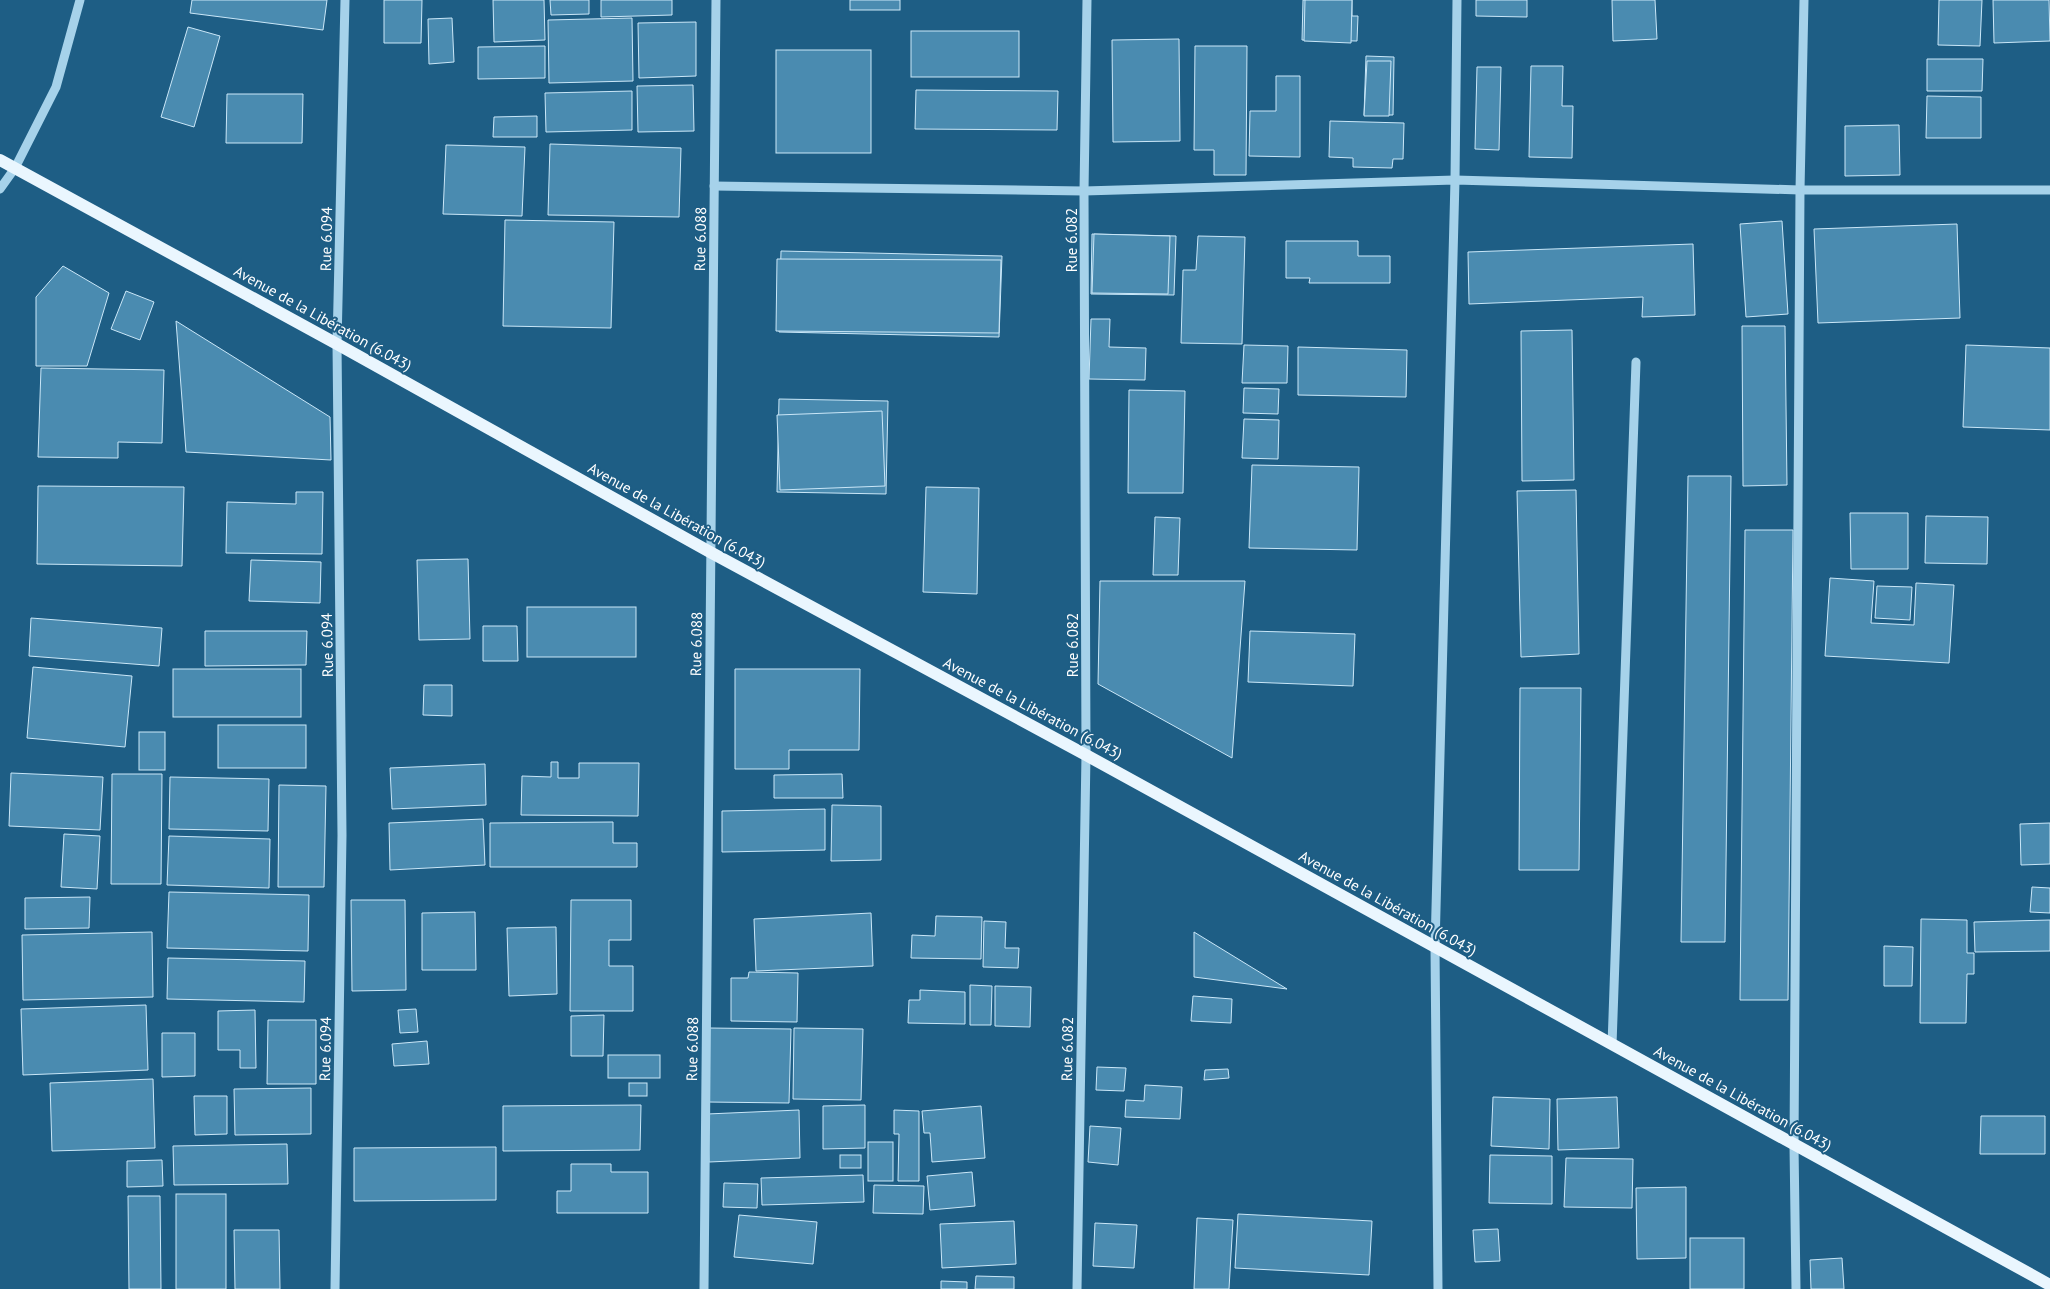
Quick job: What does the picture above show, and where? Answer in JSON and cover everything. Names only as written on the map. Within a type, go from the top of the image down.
[{"type":"main road","name":"Avenue de la Libération (6.043)","points":[[0,160],[337,344],[710,552],[1086,755],[2050,1285]]},
{"type":"street","points":[[0,189],[15,168],[56,87],[80,0]]},
{"type":"street","name":"Rue 6.094","points":[[335,1289],[342,835],[337,344],[346,0]]},
{"type":"street","name":"Rue 6.088","points":[[704,1289],[716,0]]},
{"type":"street","name":"Rue 6.082","points":[[1077,1289],[1086,755],[1084,191],[1087,0]]},
{"type":"street","points":[[1438,1289],[1435,947],[1457,0]]},
{"type":"street","points":[[1796,1289],[1794,1145],[1800,190],[1804,0]]},
{"type":"street","points":[[714,186],[1084,191],[1454,180],[1800,190],[2050,190]]},
{"type":"street","points":[[1612,1044],[1636,362]]},
{"type":"building","points":[[192,0],[327,0],[323,30],[190,13]]},
{"type":"building","points":[[384,0],[422,0],[421,43],[384,43]]},
{"type":"building","points":[[493,0],[544,0],[545,40],[494,42]]},
{"type":"building","points":[[550,0],[589,0],[589,14],[551,15]]},
{"type":"building","points":[[601,0],[672,0],[672,15],[601,17]]},
{"type":"building","points":[[850,0],[900,0],[900,10],[850,10]]},
{"type":"building","points":[[1303,0],[1352,0],[1352,16],[1358,16],[1357,41],[1302,40]]},
{"type":"building","points":[[1305,0],[1352,0],[1351,43],[1304,41]]},
{"type":"building","points":[[1476,0],[1527,0],[1527,17],[1476,16]]},
{"type":"building","points":[[1612,0],[1655,0],[1657,39],[1613,41]]},
{"type":"building","points":[[1939,0],[1982,0],[1980,46],[1938,45]]},
{"type":"building","points":[[1993,0],[2049,0],[2050,41],[1994,43]]},
{"type":"building","points":[[452,18],[454,62],[429,64],[428,19]]},
{"type":"building","points":[[632,18],[633,81],[549,83],[548,20]]},
{"type":"building","points":[[696,22],[696,76],[639,78],[638,23]]},
{"type":"building","points":[[188,27],[220,36],[194,127],[161,117]]},
{"type":"building","points":[[911,31],[1019,31],[1019,77],[911,77]]},
{"type":"building","points":[[1179,39],[1180,141],[1113,142],[1112,40]]},
{"type":"building","points":[[545,46],[545,78],[478,79],[478,47]]},
{"type":"building","points":[[1195,46],[1247,46],[1246,175],[1214,175],[1214,150],[1194,150]]},
{"type":"building","points":[[776,50],[871,50],[871,153],[776,153]]},
{"type":"building","points":[[1366,56],[1394,57],[1393,115],[1364,115]]},
{"type":"building","points":[[1927,59],[1983,59],[1982,91],[1927,91]]},
{"type":"building","points":[[1367,61],[1391,61],[1389,116],[1364,116]]},
{"type":"building","points":[[1531,66],[1563,66],[1562,106],[1573,106],[1572,158],[1529,157]]},
{"type":"building","points":[[1477,67],[1501,67],[1499,150],[1475,149]]},
{"type":"building","points":[[1276,76],[1300,76],[1300,157],[1249,156],[1250,111],[1276,111]]},
{"type":"building","points":[[693,85],[694,131],[638,132],[637,86]]},
{"type":"building","points":[[916,90],[1058,91],[1057,130],[915,129]]},
{"type":"building","points":[[632,91],[632,130],[546,132],[545,93]]},
{"type":"building","points":[[227,94],[303,94],[302,143],[226,143]]},
{"type":"building","points":[[1927,96],[1981,97],[1981,138],[1926,138]]},
{"type":"building","points":[[537,116],[537,137],[493,137],[494,117]]},
{"type":"building","points":[[1330,121],[1404,123],[1403,159],[1393,159],[1392,168],[1353,167],[1353,158],[1329,157]]},
{"type":"building","points":[[1899,125],[1900,175],[1845,176],[1845,126]]},
{"type":"building","points":[[550,144],[681,148],[679,217],[548,215]]},
{"type":"building","points":[[446,145],[525,147],[522,216],[443,214]]},
{"type":"building","points":[[505,220],[614,222],[611,328],[503,326]]},
{"type":"building","points":[[1782,221],[1788,314],[1746,317],[1740,224]]},
{"type":"building","points":[[1957,224],[1960,318],[1818,323],[1814,229]]},
{"type":"building","points":[[1092,234],[1176,236],[1174,295],[1091,294]]},
{"type":"building","points":[[1094,234],[1170,236],[1168,294],[1092,293]]},
{"type":"building","points":[[1198,236],[1245,237],[1242,344],[1181,343],[1183,270],[1196,270]]},
{"type":"building","points":[[1286,241],[1358,241],[1358,256],[1390,256],[1390,283],[1309,283],[1310,278],[1286,278]]},
{"type":"building","points":[[1693,244],[1695,315],[1642,317],[1643,297],[1469,304],[1468,252]]},
{"type":"building","points":[[781,251],[1002,256],[999,337],[779,332]]},
{"type":"building","points":[[777,259],[1001,260],[999,333],[776,331]]},
{"type":"building","points":[[63,266],[109,293],[87,366],[36,366],[36,297]]},
{"type":"building","points":[[126,291],[154,302],[140,340],[111,329]]},
{"type":"building","points":[[1091,319],[1110,319],[1109,347],[1146,348],[1145,380],[1089,379]]},
{"type":"building","points":[[176,321],[330,417],[331,460],[186,452]]},
{"type":"building","points":[[1742,326],[1785,326],[1787,485],[1743,486]]},
{"type":"building","points":[[1572,330],[1574,480],[1522,481],[1521,331]]},
{"type":"building","points":[[1244,345],[1288,346],[1287,383],[1242,383]]},
{"type":"building","points":[[1966,345],[2050,348],[2050,430],[1963,427]]},
{"type":"building","points":[[1298,347],[1407,350],[1406,397],[1298,395]]},
{"type":"building","points":[[41,368],[164,370],[162,443],[118,442],[118,458],[38,457]]},
{"type":"building","points":[[1244,388],[1279,389],[1278,414],[1243,413]]},
{"type":"building","points":[[1129,390],[1185,391],[1183,493],[1128,493]]},
{"type":"building","points":[[779,399],[888,401],[886,494],[777,492]]},
{"type":"building","points":[[882,411],[885,486],[780,490],[777,415]]},
{"type":"building","points":[[1244,419],[1279,420],[1278,459],[1242,458]]},
{"type":"building","points":[[1252,465],[1359,467],[1357,550],[1249,548]]},
{"type":"building","points":[[1688,476],[1731,476],[1725,942],[1681,942]]},
{"type":"building","points":[[38,486],[184,487],[182,566],[37,564]]},
{"type":"building","points":[[926,487],[979,488],[977,594],[923,592]]},
{"type":"building","points":[[1576,490],[1579,654],[1521,657],[1517,491]]},
{"type":"building","points":[[296,492],[323,492],[322,554],[226,553],[227,502],[296,504]]},
{"type":"building","points":[[1850,513],[1908,513],[1908,569],[1851,569]]},
{"type":"building","points":[[1926,516],[1988,517],[1987,564],[1925,563]]},
{"type":"building","points":[[1155,517],[1180,518],[1178,575],[1153,575]]},
{"type":"building","points":[[1745,530],[1793,530],[1788,1000],[1740,1000]]},
{"type":"building","points":[[468,559],[470,639],[419,640],[417,560]]},
{"type":"building","points":[[251,560],[321,562],[320,603],[249,601]]},
{"type":"building","points":[[1830,578],[1874,581],[1871,623],[1914,625],[1916,583],[1954,585],[1949,663],[1825,656]]},
{"type":"building","points":[[1100,581],[1245,581],[1232,758],[1098,684]]},
{"type":"building","points":[[1877,586],[1912,587],[1910,620],[1875,618]]},
{"type":"building","points":[[527,607],[636,607],[636,657],[527,657]]},
{"type":"building","points":[[31,618],[162,628],[159,666],[29,656]]},
{"type":"building","points":[[483,626],[517,626],[518,661],[483,661]]},
{"type":"building","points":[[205,631],[307,631],[306,665],[205,666]]},
{"type":"building","points":[[1250,631],[1355,634],[1353,686],[1248,682]]},
{"type":"building","points":[[33,667],[132,676],[125,747],[27,738]]},
{"type":"building","points":[[173,669],[301,669],[301,717],[173,717]]},
{"type":"building","points":[[735,669],[860,669],[859,750],[789,750],[789,769],[735,769]]},
{"type":"building","points":[[424,685],[452,685],[452,716],[423,715]]},
{"type":"building","points":[[1520,688],[1581,688],[1579,870],[1519,870]]},
{"type":"building","points":[[218,725],[306,725],[306,768],[218,768]]},
{"type":"building","points":[[139,732],[165,732],[165,770],[139,770]]},
{"type":"building","points":[[551,762],[558,762],[558,778],[579,778],[579,763],[639,763],[638,816],[521,815],[522,776],[551,777]]},
{"type":"building","points":[[485,764],[486,805],[392,809],[390,768]]},
{"type":"building","points":[[11,773],[103,777],[100,830],[9,826]]},
{"type":"building","points":[[112,774],[162,774],[161,884],[111,884]]},
{"type":"building","points":[[842,774],[843,798],[774,798],[774,775]]},
{"type":"building","points":[[170,777],[269,779],[268,831],[169,829]]},
{"type":"building","points":[[279,785],[326,786],[324,887],[278,887]]},
{"type":"building","points":[[832,805],[881,806],[881,860],[831,861]]},
{"type":"building","points":[[825,809],[825,850],[722,852],[722,811]]},
{"type":"building","points":[[483,819],[485,865],[390,870],[389,823]]},
{"type":"building","points":[[613,822],[613,843],[637,843],[637,867],[490,867],[490,823]]},
{"type":"building","points":[[2050,823],[2050,864],[2021,865],[2020,824]]},
{"type":"building","points":[[64,834],[100,836],[97,889],[61,887]]},
{"type":"building","points":[[169,836],[270,839],[269,888],[167,885]]},
{"type":"building","points":[[2032,887],[2050,888],[2050,913],[2030,912]]},
{"type":"building","points":[[169,892],[309,895],[308,951],[167,948]]},
{"type":"building","points":[[90,897],[89,928],[25,929],[25,898]]},
{"type":"building","points":[[351,900],[405,900],[406,990],[352,991]]},
{"type":"building","points":[[571,900],[631,900],[631,940],[609,940],[609,966],[633,966],[633,1011],[570,1011]]},
{"type":"building","points":[[475,912],[476,970],[422,970],[422,913]]},
{"type":"building","points":[[871,913],[873,966],[756,971],[754,919]]},
{"type":"building","points":[[936,916],[982,917],[981,959],[911,958],[912,935],[935,936]]},
{"type":"building","points":[[1921,919],[1967,920],[1967,953],[1974,953],[1974,974],[1967,974],[1966,1023],[1920,1023]]},
{"type":"building","points":[[2050,920],[2050,951],[1975,952],[1974,922]]},
{"type":"building","points":[[984,921],[1006,922],[1005,948],[1019,948],[1018,968],[983,967]]},
{"type":"building","points":[[556,927],[557,994],[509,996],[507,928]]},
{"type":"building","points":[[152,932],[153,997],[23,1000],[22,935]]},
{"type":"building","points":[[1194,932],[1287,989],[1194,977]]},
{"type":"building","points":[[1884,946],[1913,947],[1912,986],[1884,986]]},
{"type":"building","points":[[168,958],[305,961],[304,1002],[167,999]]},
{"type":"building","points":[[749,972],[798,973],[797,1022],[731,1021],[731,978],[748,978]]},
{"type":"building","points":[[970,985],[992,986],[991,1025],[970,1025]]},
{"type":"building","points":[[995,986],[1031,987],[1030,1027],[995,1026]]},
{"type":"building","points":[[920,990],[965,992],[965,1024],[908,1023],[909,1000],[920,1000]]},
{"type":"building","points":[[1193,996],[1232,999],[1231,1023],[1191,1021]]},
{"type":"building","points":[[146,1005],[148,1070],[23,1075],[21,1009]]},
{"type":"building","points":[[416,1009],[418,1032],[400,1033],[398,1010]]},
{"type":"building","points":[[255,1010],[256,1068],[240,1068],[240,1050],[218,1050],[218,1011]]},
{"type":"building","points":[[604,1015],[603,1056],[571,1056],[571,1016]]},
{"type":"building","points":[[268,1020],[316,1020],[316,1084],[267,1084]]},
{"type":"building","points":[[709,1028],[791,1029],[789,1103],[707,1102]]},
{"type":"building","points":[[794,1028],[863,1029],[861,1100],[793,1099]]},
{"type":"building","points":[[162,1033],[195,1033],[195,1076],[162,1077]]},
{"type":"building","points":[[427,1041],[429,1064],[394,1066],[392,1044]]},
{"type":"building","points":[[608,1055],[660,1055],[660,1078],[608,1078]]},
{"type":"building","points":[[1097,1067],[1126,1068],[1124,1091],[1096,1090]]},
{"type":"building","points":[[1228,1069],[1229,1078],[1204,1080],[1205,1070]]},
{"type":"building","points":[[153,1079],[155,1148],[52,1151],[50,1083]]},
{"type":"building","points":[[629,1083],[647,1083],[647,1096],[629,1096]]},
{"type":"building","points":[[1145,1085],[1182,1087],[1180,1119],[1125,1117],[1126,1100],[1144,1101]]},
{"type":"building","points":[[311,1088],[311,1134],[235,1135],[234,1089]]},
{"type":"building","points":[[194,1096],[227,1096],[227,1134],[195,1135]]},
{"type":"building","points":[[1493,1097],[1550,1099],[1549,1149],[1491,1146]]},
{"type":"building","points":[[1617,1097],[1619,1148],[1558,1150],[1557,1099]]},
{"type":"building","points":[[641,1105],[640,1150],[503,1151],[503,1106]]},
{"type":"building","points":[[865,1105],[865,1148],[823,1149],[823,1106]]},
{"type":"building","points":[[981,1106],[985,1158],[932,1162],[930,1133],[924,1133],[922,1111]]},
{"type":"building","points":[[799,1110],[800,1158],[709,1162],[707,1114]]},
{"type":"building","points":[[894,1110],[919,1111],[919,1181],[898,1181],[899,1134],[894,1134]]},
{"type":"building","points":[[1981,1116],[2045,1116],[2045,1154],[1980,1154]]},
{"type":"building","points":[[1090,1126],[1121,1128],[1118,1165],[1088,1162]]},
{"type":"building","points":[[868,1142],[893,1142],[893,1181],[868,1181]]},
{"type":"building","points":[[287,1144],[288,1184],[174,1185],[173,1146]]},
{"type":"building","points":[[496,1147],[496,1200],[354,1201],[354,1148]]},
{"type":"building","points":[[840,1155],[861,1155],[861,1168],[840,1168]]},
{"type":"building","points":[[1490,1155],[1552,1156],[1552,1204],[1489,1203]]},
{"type":"building","points":[[1566,1158],[1633,1159],[1632,1208],[1564,1207]]},
{"type":"building","points":[[162,1160],[163,1186],[127,1187],[127,1161]]},
{"type":"building","points":[[571,1164],[611,1164],[611,1172],[648,1172],[648,1213],[557,1213],[557,1191],[571,1191]]},
{"type":"building","points":[[972,1172],[975,1206],[930,1210],[927,1176]]},
{"type":"building","points":[[863,1175],[864,1202],[762,1205],[761,1178]]},
{"type":"building","points":[[724,1183],[758,1184],[757,1208],[723,1207]]},
{"type":"building","points":[[874,1185],[924,1186],[923,1214],[873,1213]]},
{"type":"building","points":[[1686,1187],[1686,1258],[1637,1259],[1636,1188]]},
{"type":"building","points":[[176,1194],[226,1194],[226,1289],[176,1289]]},
{"type":"building","points":[[128,1196],[160,1196],[161,1289],[129,1289]]},
{"type":"building","points":[[1238,1214],[1372,1221],[1369,1275],[1235,1268]]},
{"type":"building","points":[[739,1215],[817,1222],[813,1264],[734,1257]]},
{"type":"building","points":[[1197,1218],[1233,1220],[1229,1289],[1194,1289]]},
{"type":"building","points":[[1014,1221],[1016,1264],[942,1268],[940,1224]]},
{"type":"building","points":[[1095,1223],[1137,1225],[1134,1268],[1093,1266]]},
{"type":"building","points":[[1498,1229],[1500,1261],[1475,1262],[1473,1230]]},
{"type":"building","points":[[234,1230],[279,1230],[280,1289],[235,1289]]},
{"type":"building","points":[[1690,1238],[1744,1238],[1744,1289],[1690,1289]]},
{"type":"building","points":[[1842,1258],[1844,1289],[1811,1289],[1810,1260]]},
{"type":"building","points":[[976,1276],[1014,1277],[1014,1289],[975,1289]]},
{"type":"building","points":[[941,1281],[967,1282],[967,1289],[941,1289]]}]
